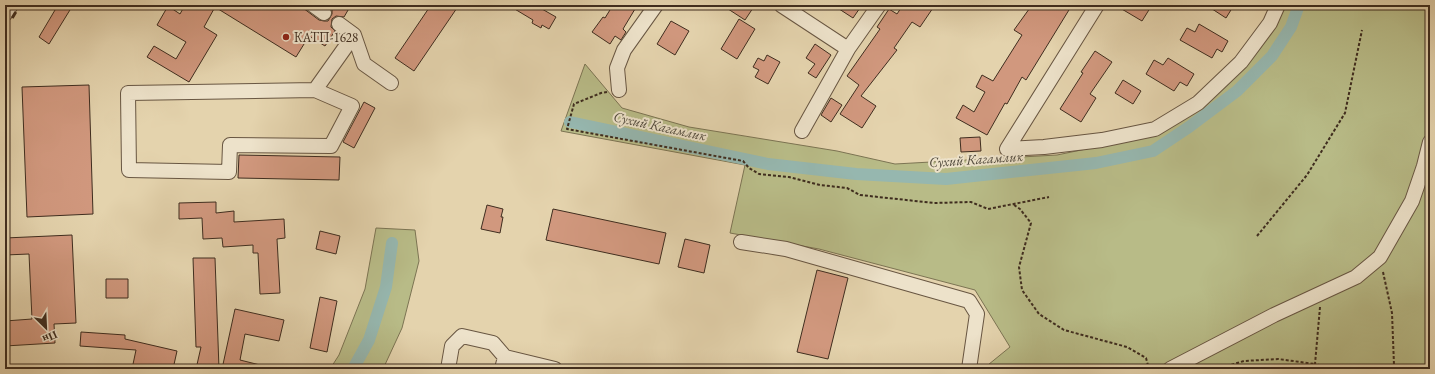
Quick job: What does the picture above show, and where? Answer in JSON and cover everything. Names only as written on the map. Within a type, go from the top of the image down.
[{"type":"street","points":[[5,14],[11,5]]},
{"type":"street","points":[[619,90],[617,68],[624,50],[656,5]]},
{"type":"street","points":[[780,5],[848,49]]},
{"type":"street","points":[[802,131],[848,49],[879,5]]},
{"type":"street","points":[[1097,5],[1007,150],[1102,140],[1155,128],[1198,103],[1241,62],[1270,23],[1278,5]]},
{"type":"street","points":[[339,24],[354,36],[364,64],[391,83]]},
{"type":"street","points":[[315,90],[354,36]]},
{"type":"street","points":[[315,90],[352,106],[331,146],[230,145],[229,172],[129,170],[128,93],[315,90]]},
{"type":"street","points":[[1170,369],[1274,315],[1356,277],[1380,257],[1412,201],[1424,166],[1430,142]]},
{"type":"street","points":[[741,242],[786,249],[969,301],[977,314],[969,369]]},
{"type":"street","points":[[448,369],[452,346],[462,336],[493,343],[504,363],[555,369]]},
{"type":"path","points":[[1257,236],[1307,175],[1345,113],[1362,30]]},
{"type":"path","points":[[619,90],[601,93],[574,104],[567,129],[743,161],[749,168],[759,174],[789,177],[820,186],[847,188],[860,195],[934,203],[971,202],[988,209],[1049,197]]},
{"type":"path","points":[[1014,204],[1031,223],[1019,267],[1022,290],[1039,314],[1064,330],[1127,347],[1146,358],[1149,369]]},
{"type":"path","points":[[1380,257],[1392,313],[1395,369]]},
{"type":"path","points":[[1320,369],[1315,364],[1321,294]]},
{"type":"path","points":[[1217,369],[1244,361],[1278,359],[1315,364],[1336,369]]},
{"type":"green space","points":[[1284,5],[1430,5],[1430,369],[983,369],[1010,347],[975,290],[819,249],[730,233],[745,165],[561,131],[585,64],[622,108],[689,127],[837,151],[895,164],[1057,155],[1149,136],[1206,100]]},
{"type":"green space","points":[[376,228],[415,230],[419,261],[402,328],[383,369],[330,369],[339,355],[365,289]]},
{"type":"building","points":[[58,5],[73,5],[49,44],[39,37]]},
{"type":"building","points":[[185,5],[299,5],[319,20],[328,21],[332,14],[332,10],[329,5],[351,5],[344,17],[336,16],[332,19],[331,27],[335,31],[325,46],[309,36],[296,57],[215,7],[204,27],[217,35],[189,82],[147,57],[154,46],[176,59],[186,42],[157,25],[168,6],[180,14]]},
{"type":"building","points":[[431,5],[459,5],[414,71],[395,58]]},
{"type":"building","points":[[508,5],[535,5],[556,17],[549,29],[542,25],[541,28],[532,23],[533,20]]},
{"type":"building","points":[[613,5],[628,5],[635,9],[623,29],[626,32],[621,40],[615,36],[610,44],[592,32],[603,17],[605,18]]},
{"type":"building","points":[[722,5],[755,5],[745,20]]},
{"type":"building","points":[[833,5],[862,5],[853,18]]},
{"type":"building","points":[[903,5],[935,5],[920,27],[912,22],[894,48],[897,50],[861,96],[876,106],[862,128],[840,114],[859,85],[847,76],[880,29],[877,27],[889,9],[897,14]]},
{"type":"building","points":[[1032,5],[1072,5],[1026,80],[1022,77],[987,135],[956,118],[963,105],[974,112],[985,92],[976,87],[982,75],[993,81],[1022,35],[1014,30]]},
{"type":"building","points":[[1115,5],[1152,5],[1142,21]]},
{"type":"building","points":[[1206,5],[1234,5],[1226,18]]},
{"type":"building","points":[[739,19],[755,29],[737,59],[721,49]]},
{"type":"building","points":[[671,21],[689,31],[675,55],[657,44]]},
{"type":"building","points":[[1199,24],[1228,41],[1222,52],[1217,49],[1212,58],[1180,40],[1187,28],[1195,32]]},
{"type":"building","points":[[815,44],[831,55],[816,78],[808,73],[815,64],[806,58]]},
{"type":"building","points":[[1095,51],[1112,62],[1090,94],[1096,98],[1081,122],[1060,109]]},
{"type":"building","points":[[767,55],[780,62],[768,84],[755,77],[759,70],[753,67],[758,58],[764,61]]},
{"type":"building","points":[[1168,58],[1194,74],[1187,86],[1180,82],[1174,91],[1146,74],[1154,60],[1163,65]]},
{"type":"building","points":[[1123,80],[1141,91],[1133,104],[1115,93]]},
{"type":"building","points":[[89,85],[93,214],[27,217],[22,87]]},
{"type":"building","points":[[831,98],[842,105],[831,122],[821,115]]},
{"type":"building","points":[[364,102],[375,108],[354,148],[343,142]]},
{"type":"building","points":[[980,137],[981,151],[961,152],[960,138]]},
{"type":"building","points":[[239,155],[340,157],[339,180],[238,178]]},
{"type":"building","points":[[216,202],[216,213],[234,211],[234,222],[284,219],[285,238],[277,239],[280,293],[260,294],[258,253],[253,253],[253,245],[223,247],[222,238],[203,239],[202,218],[179,219],[179,203]]},
{"type":"building","points":[[487,205],[503,209],[500,233],[481,229]]},
{"type":"building","points":[[553,209],[666,233],[659,264],[546,240]]},
{"type":"building","points":[[320,231],[340,236],[336,254],[316,249]]},
{"type":"building","points":[[72,235],[76,323],[54,324],[55,343],[5,346],[5,321],[32,319],[29,254],[5,255],[5,238]]},
{"type":"building","points":[[685,239],[710,245],[704,273],[678,267]]},
{"type":"building","points":[[193,258],[215,258],[219,369],[196,369],[201,347],[196,347]]},
{"type":"building","points":[[817,270],[848,278],[828,359],[797,352]]},
{"type":"building","points":[[106,279],[128,279],[128,298],[106,298]]},
{"type":"building","points":[[320,297],[337,301],[327,352],[310,348]]},
{"type":"building","points":[[235,309],[284,320],[279,341],[245,334],[240,360],[260,365],[260,369],[222,369]]},
{"type":"building","points":[[81,332],[125,335],[125,339],[177,351],[173,369],[132,369],[136,350],[80,346]]},
{"type":"waterway","name":"Сухий Кагамлик","points":[[570,122],[768,164],[856,174],[946,179],[1096,163],[1153,151],[1189,127],[1237,91],[1272,56],[1291,27],[1299,5]]},
{"type":"waterway","points":[[353,369],[369,340],[386,287],[392,243]]},
{"type":"railway","points":[[5,30],[20,5]]},
{"type":"place","name":"КАТП-1628","points":[[286,37]]}]
